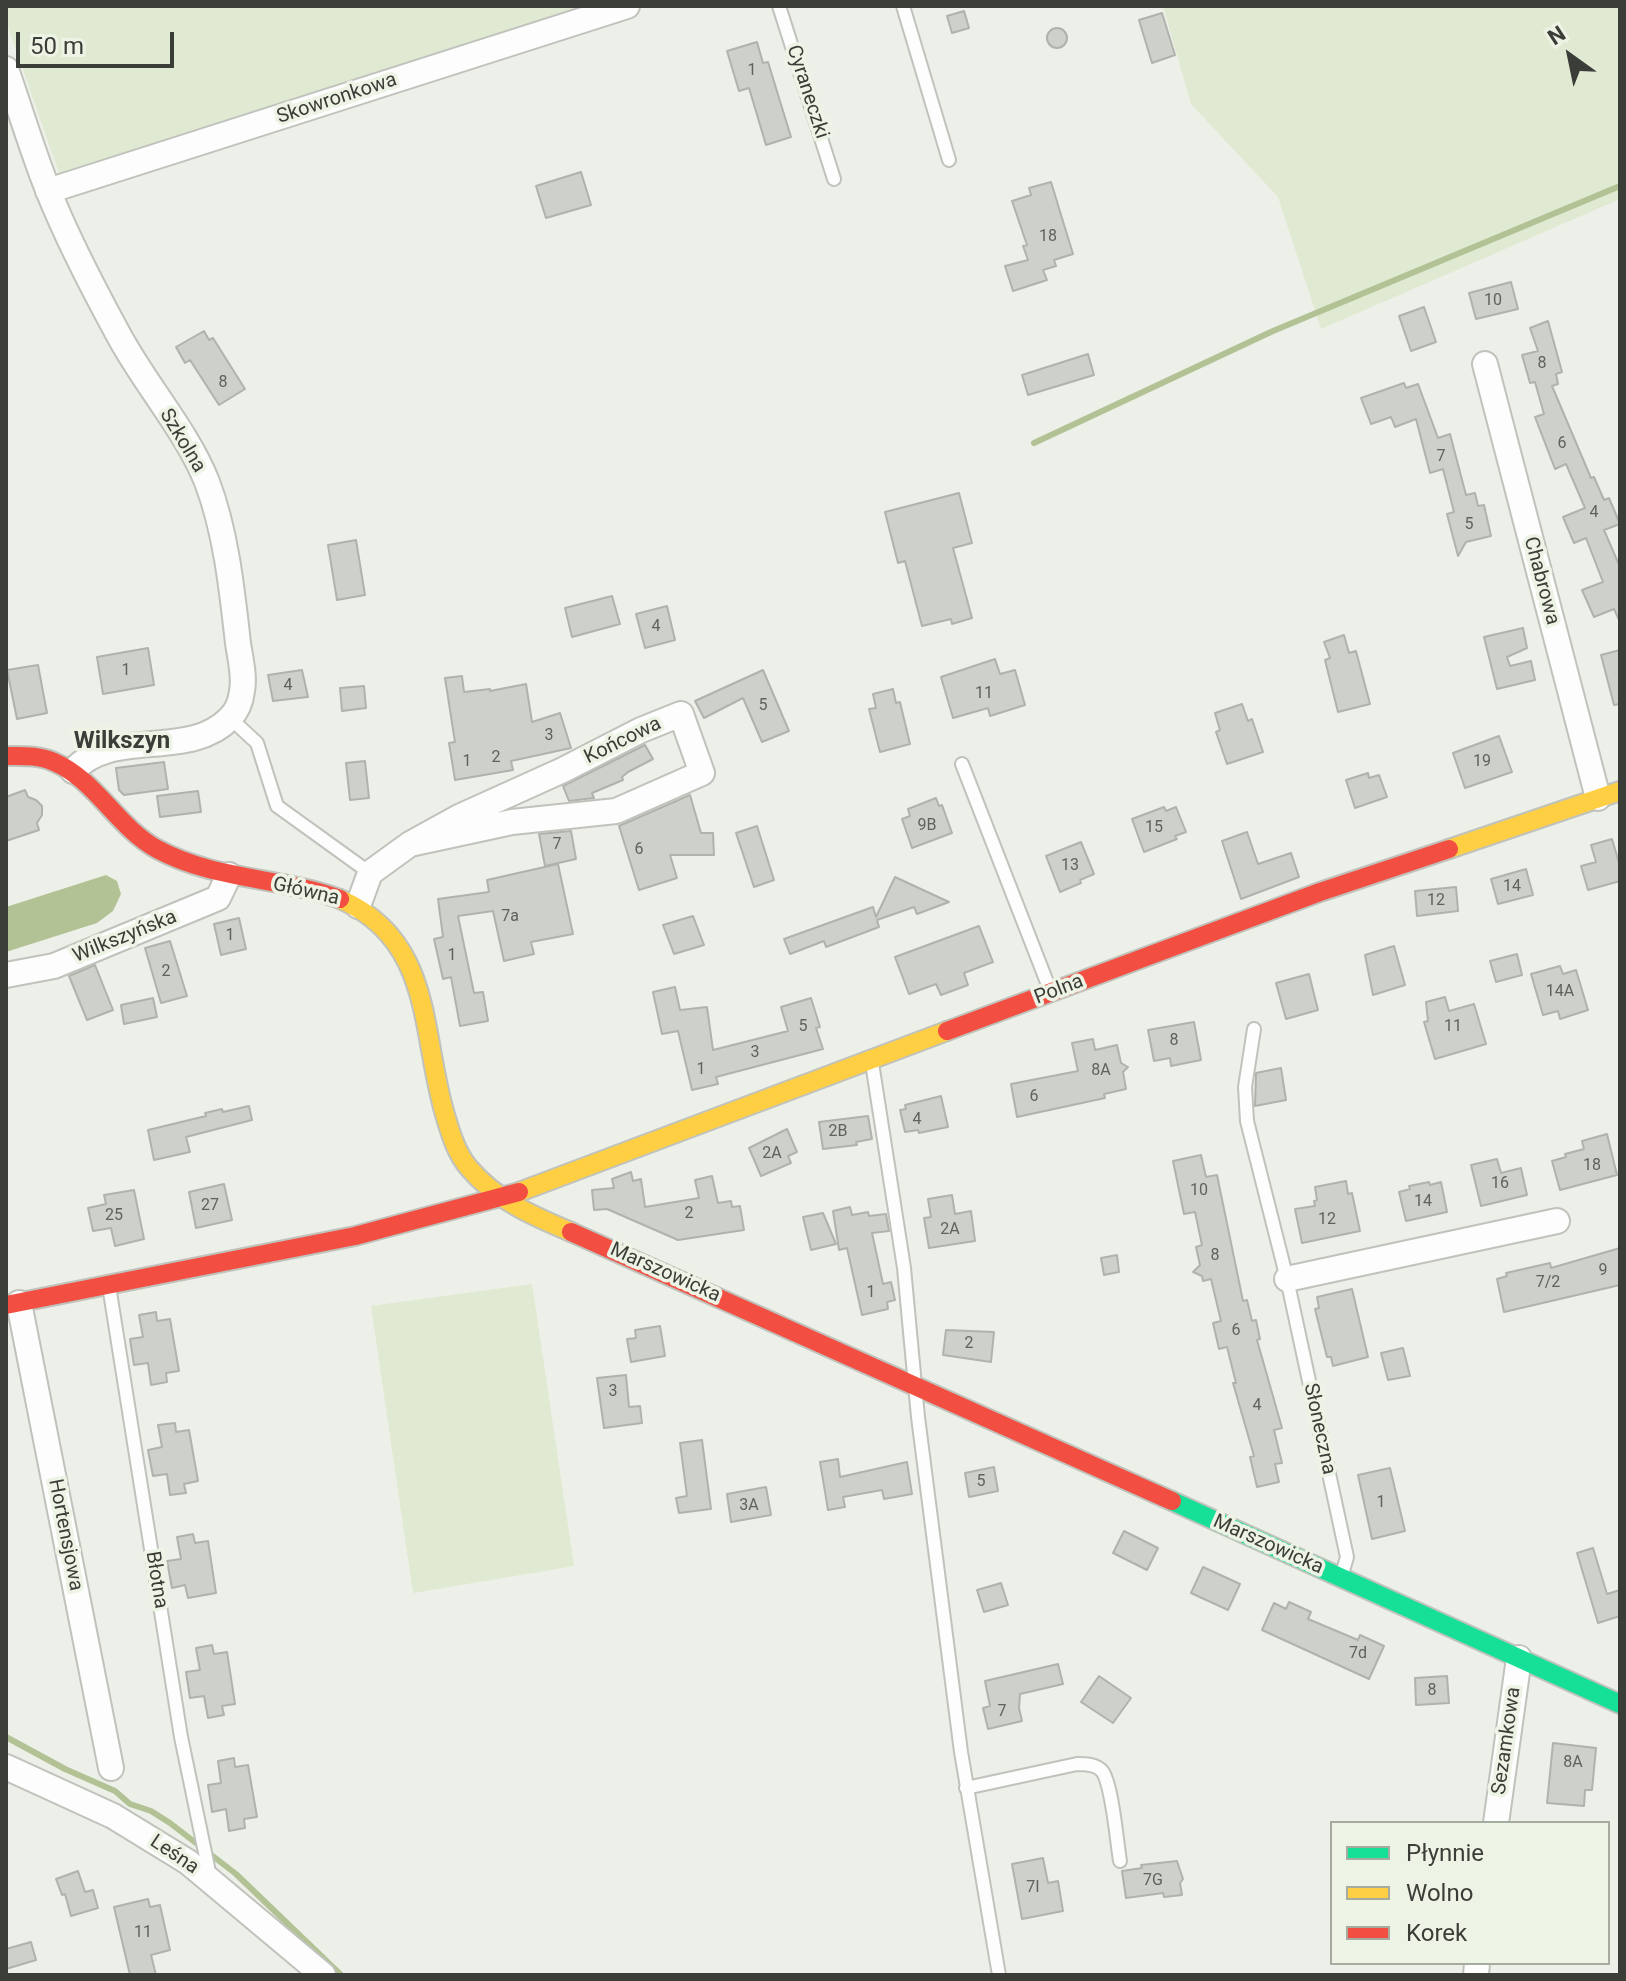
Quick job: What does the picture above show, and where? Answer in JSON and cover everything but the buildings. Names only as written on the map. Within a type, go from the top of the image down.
[{"type":"street","name":"Skowronkowa","points":[[48,191],[627,6]]},
{"type":"street","name":"Szkolna","points":[[6,69],[48,191],[117,333],[195,455],[208,484],[224,550],[242,668],[243,688],[230,718]]},
{"type":"street","name":"Chabrowa","points":[[1485,364],[1609,794]]},
{"type":"street","name":"Końcowa","points":[[370,873],[410,844],[459,817],[681,714],[702,773],[616,811],[512,822],[410,844]]},
{"type":"street","points":[[73,771],[97,753],[195,738],[216,729],[230,718]]},
{"type":"street","name":"Główna","points":[[6,756],[38,754],[73,771],[113,816],[140,840],[172,855],[229,875],[339,897],[381,923],[392,935],[408,963],[423,1012],[444,1113],[453,1141],[476,1177],[502,1198]]},
{"type":"street","name":"Polna","points":[[502,1198],[1320,892],[1609,794]]},
{"type":"street","points":[[358,906],[370,873]]},
{"type":"street","name":"Wilkszyńska","points":[[6,975],[54,966],[218,898],[229,875]]},
{"type":"street","points":[[12,1304],[355,1236],[502,1198]]},
{"type":"street","name":"Marszowicka","points":[[502,1198],[1620,1704]]},
{"type":"street","points":[[1287,1279],[1557,1221]]},
{"type":"street","name":"Hortensjowa","points":[[12,1304],[111,1768]]},
{"type":"street","name":"Sezamkowa","points":[[1496,1821],[1519,1658]]},
{"type":"street","name":"Leśna","points":[[6,1767],[113,1816],[188,1862],[323,1975]]},
{"type":"lane","name":"Cyraneczki","points":[[779,6],[834,179]]},
{"type":"lane","points":[[903,6],[949,160]]},
{"type":"lane","points":[[230,718],[257,743],[277,806],[370,873]]},
{"type":"lane","points":[[962,764],[1051,993]]},
{"type":"lane","name":"Słoneczna","points":[[1254,1029],[1245,1087],[1247,1121],[1287,1279],[1347,1557],[1341,1577]]},
{"type":"lane","points":[[871,1060],[904,1268],[922,1447],[966,1788],[999,1975]]},
{"type":"lane","name":"Błotna","points":[[108,1283],[181,1737],[208,1867],[205,1876]]},
{"type":"lane","points":[[966,1788],[1077,1764],[1093,1765],[1102,1771],[1108,1785],[1120,1861]]},
{"type":"shaded area","points":[[6,6],[581,6],[59,173],[6,21]]},
{"type":"shaded area","points":[[1163,6],[1620,6],[1620,199],[1321,329],[1278,197],[1191,104]]},
{"type":"shaded area","points":[[106,875],[117,881],[121,894],[113,911],[97,923],[6,952],[6,907]]},
{"type":"shaded area","points":[[532,1284],[574,1566],[413,1593],[371,1306]]},
{"type":"waterway","points":[[1034,443],[1273,331],[1620,186]]},
{"type":"waterway","points":[[6,1737],[65,1769],[115,1791],[130,1804],[151,1811],[170,1823],[236,1874],[341,1975]]},
{"type":"traffic: fast","points":[[1172,1501],[1620,1704]]},
{"type":"traffic: slow","points":[[1449,849],[1620,791]]},
{"type":"traffic: slow","points":[[340,899],[371,917],[393,939],[408,965],[419,993],[446,1118],[465,1163],[503,1198],[571,1232]]},
{"type":"traffic: slow","points":[[519,1192],[947,1031]]},
{"type":"traffic: jam","points":[[6,756],[43,758],[69,770],[143,840],[179,859],[224,873],[294,886],[340,899]]},
{"type":"traffic: jam","points":[[947,1031],[1320,892],[1449,849]]},
{"type":"traffic: jam","points":[[6,1305],[355,1236],[519,1192]]},
{"type":"traffic: jam","points":[[571,1232],[1172,1501]]},
{"type":"district","name":"Wilkszyn","points":[[122,742]]}]
